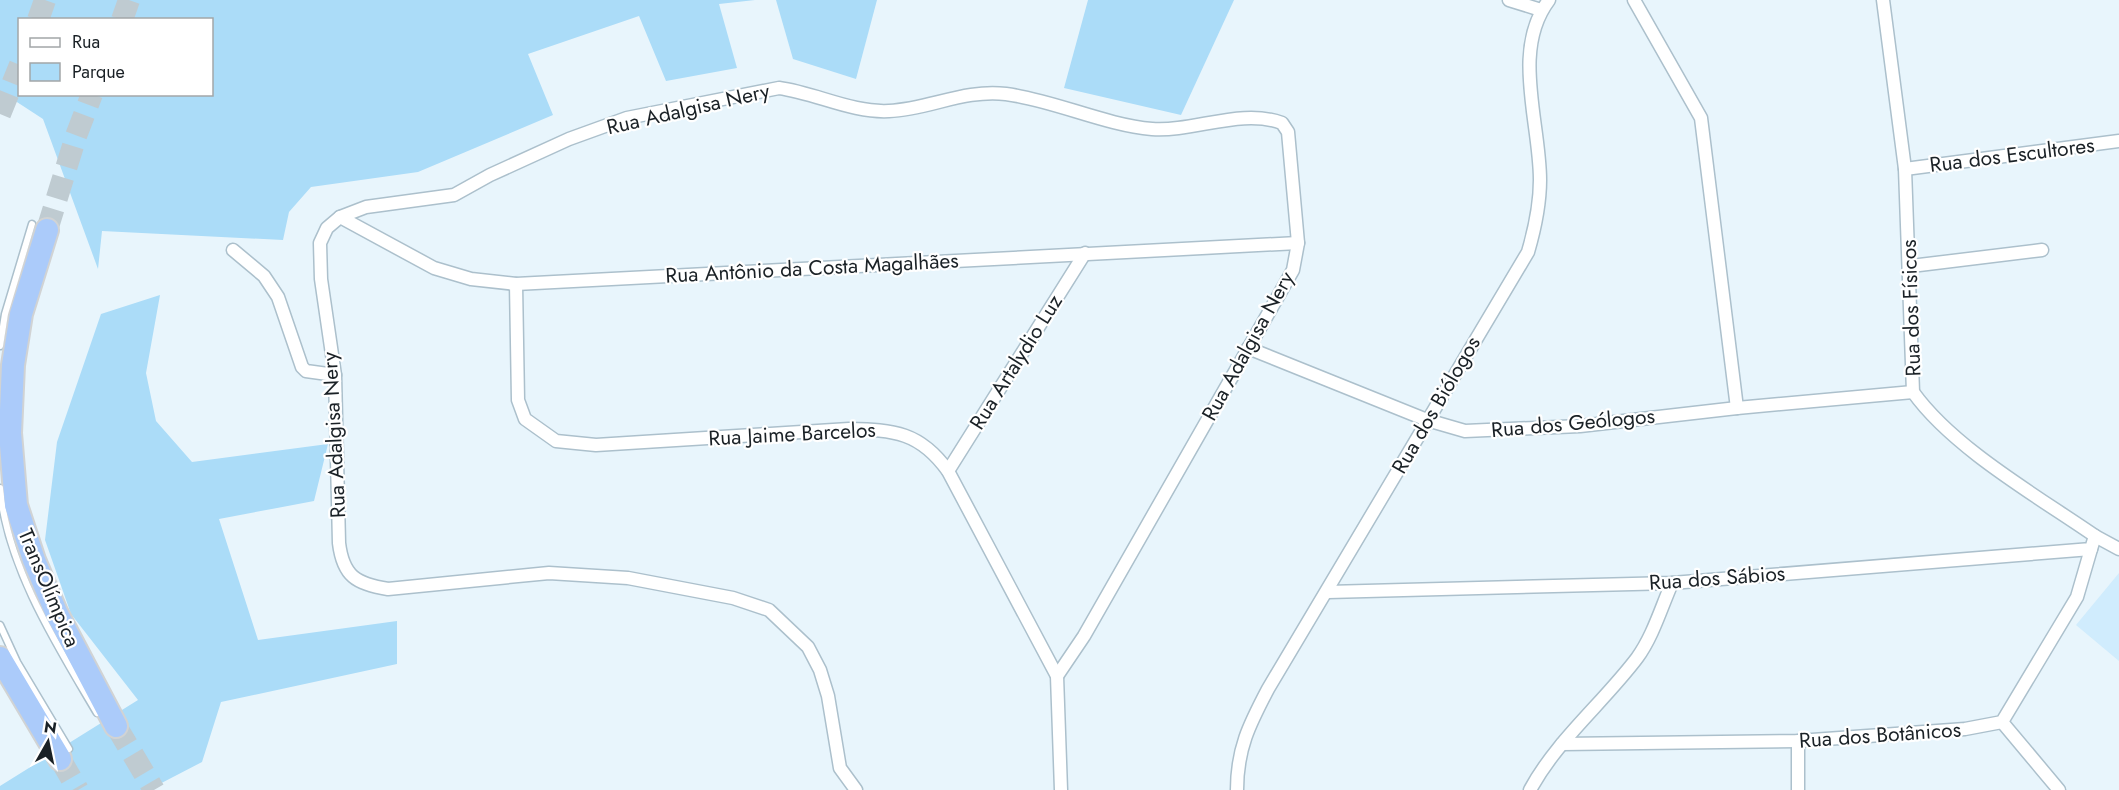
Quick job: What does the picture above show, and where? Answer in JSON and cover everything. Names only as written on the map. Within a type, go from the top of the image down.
[{"type":"highway","name":"TransOlímpica","points":[[39,227],[13,365],[10,433],[16,505],[33,560],[109,724]]},
{"type":"highway","points":[[0,658],[65,754]]},
{"type":"street","points":[[1509,0],[1545,5]]},
{"type":"street","points":[[1634,0],[1701,118],[1737,408]]},
{"type":"street","name":"Rua dos Físicos","points":[[1884,0],[1905,169],[1911,266],[1913,392],[1928,413],[1956,439],[2095,536],[2119,549]]},
{"type":"street","name":"Rua dos Biólogos","points":[[1237,790],[1237,763],[1253,717],[1528,252],[1537,219],[1540,179],[1529,62],[1533,28],[1545,5]]},
{"type":"street","name":"Rua Adalgisa Nery","points":[[856,790],[840,768],[828,696],[820,670],[808,647],[769,610],[733,598],[628,578],[549,573],[388,589],[370,586],[353,578],[341,563],[339,543],[334,375],[321,279],[320,243],[327,228],[340,217],[387,202],[454,195],[490,175],[569,139],[627,118],[779,88],[799,91],[872,111],[892,111],[981,91],[1008,94],[1150,129],[1175,129],[1257,117],[1282,123],[1288,132],[1298,243],[1293,270],[1084,636],[1057,676]]},
{"type":"street","name":"Rua dos Escultores","points":[[1905,169],[2119,141]]},
{"type":"street","name":"Rua Antônio da Costa Magalhães","points":[[340,217],[434,268],[471,279],[516,284],[1298,243]]},
{"type":"street","points":[[233,250],[264,276],[278,297],[302,368],[306,371],[334,375]]},
{"type":"street","points":[[1911,266],[2042,250]]},
{"type":"street","name":"Rua Artalydio Luz","points":[[948,471],[1085,253]]},
{"type":"street","name":"Rua Jaime Barcelos","points":[[516,284],[518,400],[525,419],[556,441],[596,445],[849,429],[890,430],[918,440],[936,455],[948,471],[1057,676],[1061,790]]},
{"type":"street","name":"Rua dos Geólogos","points":[[1248,348],[1427,420],[1456,429],[1480,431],[1580,426],[1737,408],[1913,392]]},
{"type":"street","points":[[2059,790],[2002,722],[2077,597],[2095,536]]},
{"type":"street","name":"Rua dos Sábios","points":[[1328,592],[1672,583],[2091,549]]},
{"type":"street","points":[[1530,790],[1538,774],[1562,744],[1638,657],[1672,583]]},
{"type":"street","name":"Rua dos Botânicos","points":[[1562,744],[1798,741],[1965,729],[2002,722]]},
{"type":"street","points":[[1798,741],[1798,790]]},
{"type":"lane","name":"TransOlímpica","points":[[0,346],[5,314],[39,227]]},
{"type":"lane","name":"TransOlímpica","points":[[0,488],[2,508],[24,577],[54,640],[109,724]]},
{"type":"lane","points":[[0,625],[65,754]]},
{"type":"shaded area","points":[[2119,573],[2119,661],[2076,625]]},
{"type":"green space","points":[[0,0],[755,0],[719,4],[737,68],[666,81],[639,16],[528,54],[553,115],[418,172],[311,187],[289,212],[283,240],[102,231],[98,269],[43,119],[0,91]]},
{"type":"green space","points":[[776,0],[877,0],[856,79],[793,59]]},
{"type":"green space","points":[[1088,0],[1234,0],[1181,115],[1064,88]]},
{"type":"green space","points":[[160,295],[146,373],[156,421],[192,462],[328,444],[314,501],[219,519],[258,640],[397,621],[397,664],[221,702],[202,762],[148,790],[0,790],[0,786],[138,700],[71,614],[45,540],[57,442],[101,314]]},
{"type":"tunnel","points":[[39,18],[45,0]]},
{"type":"tunnel","points":[[123,18],[129,0]]},
{"type":"tunnel","points":[[0,114],[18,70]]},
{"type":"tunnel","points":[[47,230],[76,136],[91,96]]},
{"type":"tunnel","points":[[116,726],[154,790]]},
{"type":"tunnel","points":[[60,759],[78,790]]}]
